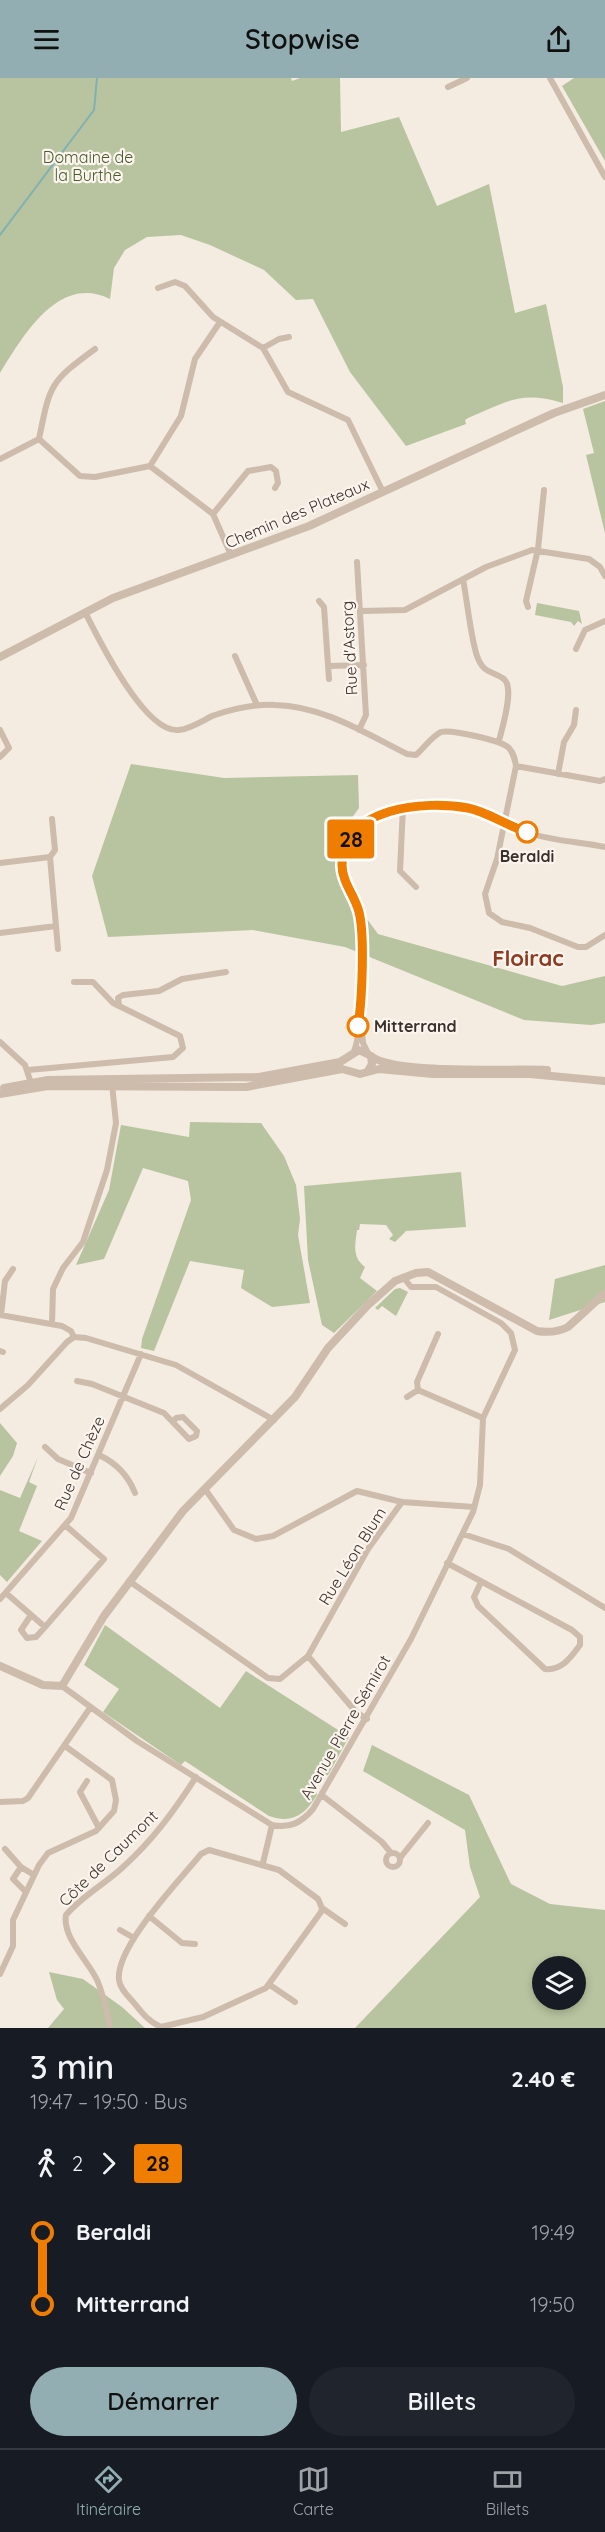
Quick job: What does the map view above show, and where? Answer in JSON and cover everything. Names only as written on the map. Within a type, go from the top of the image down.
[{"type":"street","points":[[448,87],[467,78]]},
{"type":"street","points":[[550,78],[605,177]]},
{"type":"street","points":[[158,288],[175,282],[185,286],[220,322],[263,348],[288,392],[348,420],[383,492]]},
{"type":"street","points":[[39,439],[80,476],[94,477],[150,466],[181,416],[195,359],[220,322]]},
{"type":"street","points":[[263,348],[279,339],[289,337]]},
{"type":"street","points":[[39,439],[44,409],[54,382],[95,349]]},
{"type":"street","name":"Chemin des Plateaux","points":[[0,657],[113,598],[309,526],[554,413],[605,395]]},
{"type":"street","points":[[0,459],[39,439]]},
{"type":"street","points":[[150,466],[156,473],[213,514],[231,555]]},
{"type":"street","points":[[213,514],[248,471],[271,467],[276,471],[278,483],[275,488]]},
{"type":"street","points":[[528,607],[526,601],[538,549],[544,490]]},
{"type":"street","points":[[362,611],[405,610],[502,560],[538,549],[589,559],[600,567],[605,576]]},
{"type":"street","name":"Rue d'Astorg","points":[[357,562],[362,611],[366,716],[359,730]]},
{"type":"street","points":[[463,579],[477,656],[488,674],[504,679],[508,684],[509,694],[499,741]]},
{"type":"street","points":[[319,601],[324,607],[329,679]]},
{"type":"street","points":[[85,612],[125,685],[162,725],[172,730],[181,730],[214,716],[257,705],[310,709],[416,755],[436,735],[446,731],[499,741],[508,747],[514,756],[516,766],[497,859],[485,894],[489,913],[502,922],[530,928],[578,947],[586,947],[605,935]]},
{"type":"street","points":[[576,648],[585,630],[605,621]]},
{"type":"street","points":[[235,656],[257,705]]},
{"type":"street","points":[[329,666],[364,665]]},
{"type":"street","points":[[558,774],[564,742],[574,725],[576,710]]},
{"type":"street","points":[[0,730],[9,748],[0,758]]},
{"type":"street","points":[[516,766],[600,781],[605,779]]},
{"type":"street","points":[[403,807],[400,871],[416,887]]},
{"type":"street","points":[[368,1071],[372,1064],[363,1043],[360,1015],[361,922],[344,875],[344,853],[353,835],[366,821],[384,812],[403,807],[468,808],[547,838],[605,847]]},
{"type":"street","points":[[52,819],[55,850],[50,857],[58,950]]},
{"type":"street","points":[[0,862],[50,857]]},
{"type":"street","points":[[0,933],[56,926]]},
{"type":"street","points":[[119,1005],[118,998],[123,995],[159,991],[182,979],[226,972]]},
{"type":"street","points":[[28,1070],[173,1057],[180,1053],[183,1041],[180,1036],[108,1000],[93,982],[74,982]]},
{"type":"street","points":[[352,1071],[348,1064],[360,1015]]},
{"type":"street","points":[[0,1042],[28,1070],[32,1084]]},
{"type":"street","points":[[0,1089],[32,1084],[259,1077],[311,1068],[359,1050],[380,1062],[418,1067],[531,1069],[605,1076]]},
{"type":"street","points":[[112,1083],[246,1087],[342,1069],[360,1074],[379,1069],[433,1074],[530,1074],[605,1081]]},
{"type":"street","points":[[52,1324],[53,1289],[63,1268],[83,1242],[107,1170],[116,1123],[112,1083]]},
{"type":"street","points":[[0,1094],[32,1084]]},
{"type":"street","points":[[13,1269],[6,1281],[0,1315],[52,1324],[71,1331],[74,1337]]},
{"type":"street","points":[[62,1686],[93,1631],[183,1511],[274,1420],[300,1391],[335,1340],[389,1286],[403,1277],[428,1272],[537,1331],[545,1333],[568,1327],[605,1293]]},
{"type":"street","points":[[403,1277],[413,1288],[436,1287],[501,1323],[511,1333],[514,1354],[483,1418],[418,1390]]},
{"type":"street","points":[[418,1390],[417,1382],[438,1334]]},
{"type":"street","points":[[74,1337],[86,1338],[176,1365],[274,1420]]},
{"type":"street","points":[[0,1409],[21,1392],[74,1337]]},
{"type":"street","name":"Rue de Chèze","points":[[0,1599],[65,1525],[99,1455],[141,1354]]},
{"type":"street","points":[[76,1381],[92,1384],[164,1413],[172,1422]]},
{"type":"street","points":[[407,1397],[418,1390]]},
{"type":"street","name":"Avenue Pierre Sémirot","points":[[272,1825],[281,1827],[297,1823],[309,1814],[323,1796],[411,1639],[474,1507],[480,1485],[483,1418]]},
{"type":"street","points":[[45,1447],[58,1459],[91,1473]]},
{"type":"street","points":[[99,1455],[111,1461],[130,1479],[135,1492]]},
{"type":"street","points":[[205,1489],[234,1530],[247,1538],[256,1539],[273,1536],[357,1491],[402,1502]]},
{"type":"street","name":"Rue Léon Blum","points":[[129,1581],[268,1678],[276,1680],[284,1677],[308,1656],[368,1549],[402,1502],[474,1507]]},
{"type":"street","points":[[31,1615],[21,1630],[27,1638],[36,1637],[104,1559],[65,1525]]},
{"type":"street","points":[[463,1534],[509,1549],[605,1608]]},
{"type":"street","points":[[447,1563],[572,1630],[580,1637],[580,1645],[563,1665],[554,1670],[545,1669],[478,1606],[474,1597],[481,1582]]},
{"type":"street","points":[[6,1593],[45,1627]]},
{"type":"street","points":[[308,1656],[356,1712],[367,1719]]},
{"type":"street","points":[[0,1666],[44,1685],[62,1686],[179,1769],[196,1777],[272,1825],[263,1863]]},
{"type":"street","points":[[0,1802],[24,1801],[28,1798],[90,1708]]},
{"type":"street","points":[[0,1974],[13,1946],[12,1920],[34,1875],[48,1853],[99,1828],[114,1811],[115,1788],[112,1780],[65,1746]]},
{"type":"street","name":"Côte de Caumont","points":[[110,2028],[102,1992],[90,1967],[67,1932],[66,1916],[74,1905],[121,1869],[156,1835],[196,1777]]},
{"type":"street","points":[[87,1782],[80,1792],[99,1828]]},
{"type":"street","points":[[323,1796],[400,1858]]},
{"type":"street","points":[[391,1853],[386,1859],[389,1866],[397,1866],[400,1858],[428,1823]]},
{"type":"street","points":[[5,1849],[21,1867],[34,1875]]},
{"type":"street","points":[[322,1908],[270,1985],[260,1993],[218,2012],[180,2025],[161,2027],[148,2019],[121,1985],[120,1970],[134,1938],[149,1916],[205,1851],[263,1863],[279,1870],[318,1899],[322,1908],[345,1924]]},
{"type":"street","points":[[14,1859],[19,1852]]},
{"type":"street","points":[[21,1867],[13,1879],[26,1892]]},
{"type":"street","points":[[149,1916],[182,1943],[195,1944]]},
{"type":"street","points":[[120,1930],[134,1938]]},
{"type":"street","points":[[270,1985],[295,2002]]},
{"type":"green space","name":"Domaine de la Burthe","points":[[0,78],[291,78],[292,81],[300,78],[340,78],[341,132],[399,117],[437,206],[489,184],[515,313],[546,304],[563,387],[563,403],[536,398],[514,400],[468,418],[465,420],[466,424],[406,446],[350,372],[313,299],[296,300],[264,270],[210,245],[181,235],[147,237],[125,250],[114,268],[110,299],[91,293],[74,295],[58,302],[31,327],[0,373]]},
{"type":"green space","points":[[574,78],[605,78],[605,161],[562,86]]},
{"type":"green space","points":[[605,401],[605,533],[586,455],[594,453],[583,409]]},
{"type":"green space","points":[[537,603],[579,611],[582,624],[578,621],[574,626],[571,622],[535,615]]},
{"type":"green space","points":[[131,764],[224,778],[358,775],[359,808],[346,826],[334,856],[345,889],[378,934],[562,986],[605,976],[605,1023],[591,1025],[524,1020],[345,947],[253,930],[108,937],[92,876]]},
{"type":"green space","points":[[190,1122],[261,1123],[284,1156],[296,1185],[300,1219],[298,1235],[310,1303],[272,1307],[241,1288],[244,1270],[190,1261],[154,1351],[141,1348],[142,1339],[191,1200],[188,1181],[143,1168],[104,1259],[76,1265],[109,1190],[121,1125],[189,1137]]},
{"type":"green space","points":[[461,1172],[466,1227],[406,1231],[395,1242],[389,1239],[393,1235],[386,1225],[360,1224],[357,1230],[355,1250],[358,1259],[365,1267],[360,1278],[377,1291],[334,1333],[322,1325],[308,1260],[304,1186]]},
{"type":"green space","points":[[605,1265],[605,1302],[549,1320],[555,1279]]},
{"type":"green space","points":[[400,1288],[408,1292],[396,1316],[382,1306],[378,1310],[375,1308],[395,1289]]},
{"type":"green space","points":[[0,1423],[17,1443],[13,1456],[0,1476]]},
{"type":"green space","points":[[38,1457],[29,1482],[37,1486],[19,1531],[42,1541],[7,1582],[0,1575],[0,1490],[20,1498]]},
{"type":"green space","points":[[105,1625],[220,1708],[246,1671],[349,1737],[328,1775],[321,1776],[315,1787],[317,1795],[308,1808],[291,1818],[269,1816],[185,1761],[181,1765],[103,1712],[119,1689],[84,1665]]},
{"type":"green space","points":[[372,1745],[469,1795],[511,1884],[550,1904],[605,1910],[605,2028],[355,2028],[480,1897],[470,1867],[465,1830],[363,1771]]},
{"type":"green space","points":[[49,1972],[83,1979],[122,2007],[145,2028],[48,2028],[64,2009],[57,2000]]},
{"type":"waterway","points":[[0,235],[94,110],[97,78]]},
{"type":"bus line","name":"28","points":[[358,1026],[361,922],[342,866],[346,846],[361,825],[392,809],[445,807],[468,808],[527,832]]},
{"type":"place","name":"Beraldi","points":[[527,832]]},
{"type":"place","name":"Mitterrand","points":[[358,1026]]},
{"type":"district","name":"Floirac","points":[[528,958]]}]
